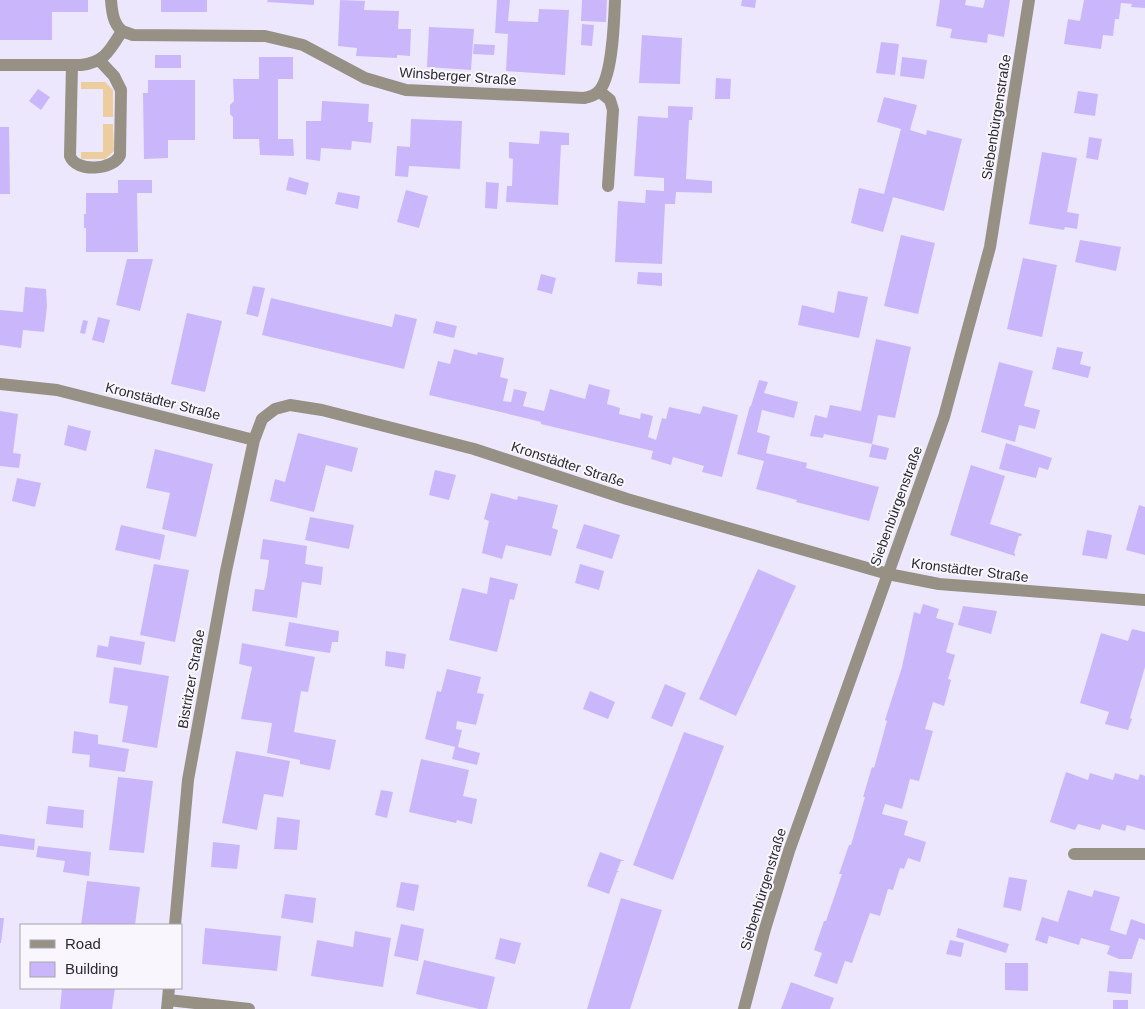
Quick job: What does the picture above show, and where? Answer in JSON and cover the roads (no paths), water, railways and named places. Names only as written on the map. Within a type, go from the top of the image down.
[{"type":"street","points":[[0,65],[72,65],[87,64],[100,60],[122,32],[117,27],[113,18],[111,0]]},
{"type":"street","points":[[608,186],[613,110],[610,100],[599,92],[606,78],[610,59],[615,0]]},
{"type":"street","name":"Siebenbürgenstraße","points":[[744,1009],[789,851],[944,417],[990,247],[1029,0]]},
{"type":"street","name":"Winsberger Straße","points":[[122,32],[134,36],[265,36],[277,38],[309,48],[365,78],[406,90],[577,99],[589,97],[599,92]]},
{"type":"street","points":[[72,65],[70,156],[74,163],[81,166],[105,166],[115,163],[120,155],[121,90],[114,76],[100,60]]},
{"type":"street","name":"Kronstädter Straße","points":[[0,384],[57,390],[254,440],[262,419],[274,409],[290,405],[322,410],[474,449],[627,499],[888,574],[939,584],[1145,600]]},
{"type":"street","name":"Bistritzer Straße","points":[[174,924],[188,780],[226,572],[254,440]]},
{"type":"street","points":[[1074,854],[1145,854]]},
{"type":"street","points":[[168,999],[249,1009]]}]
